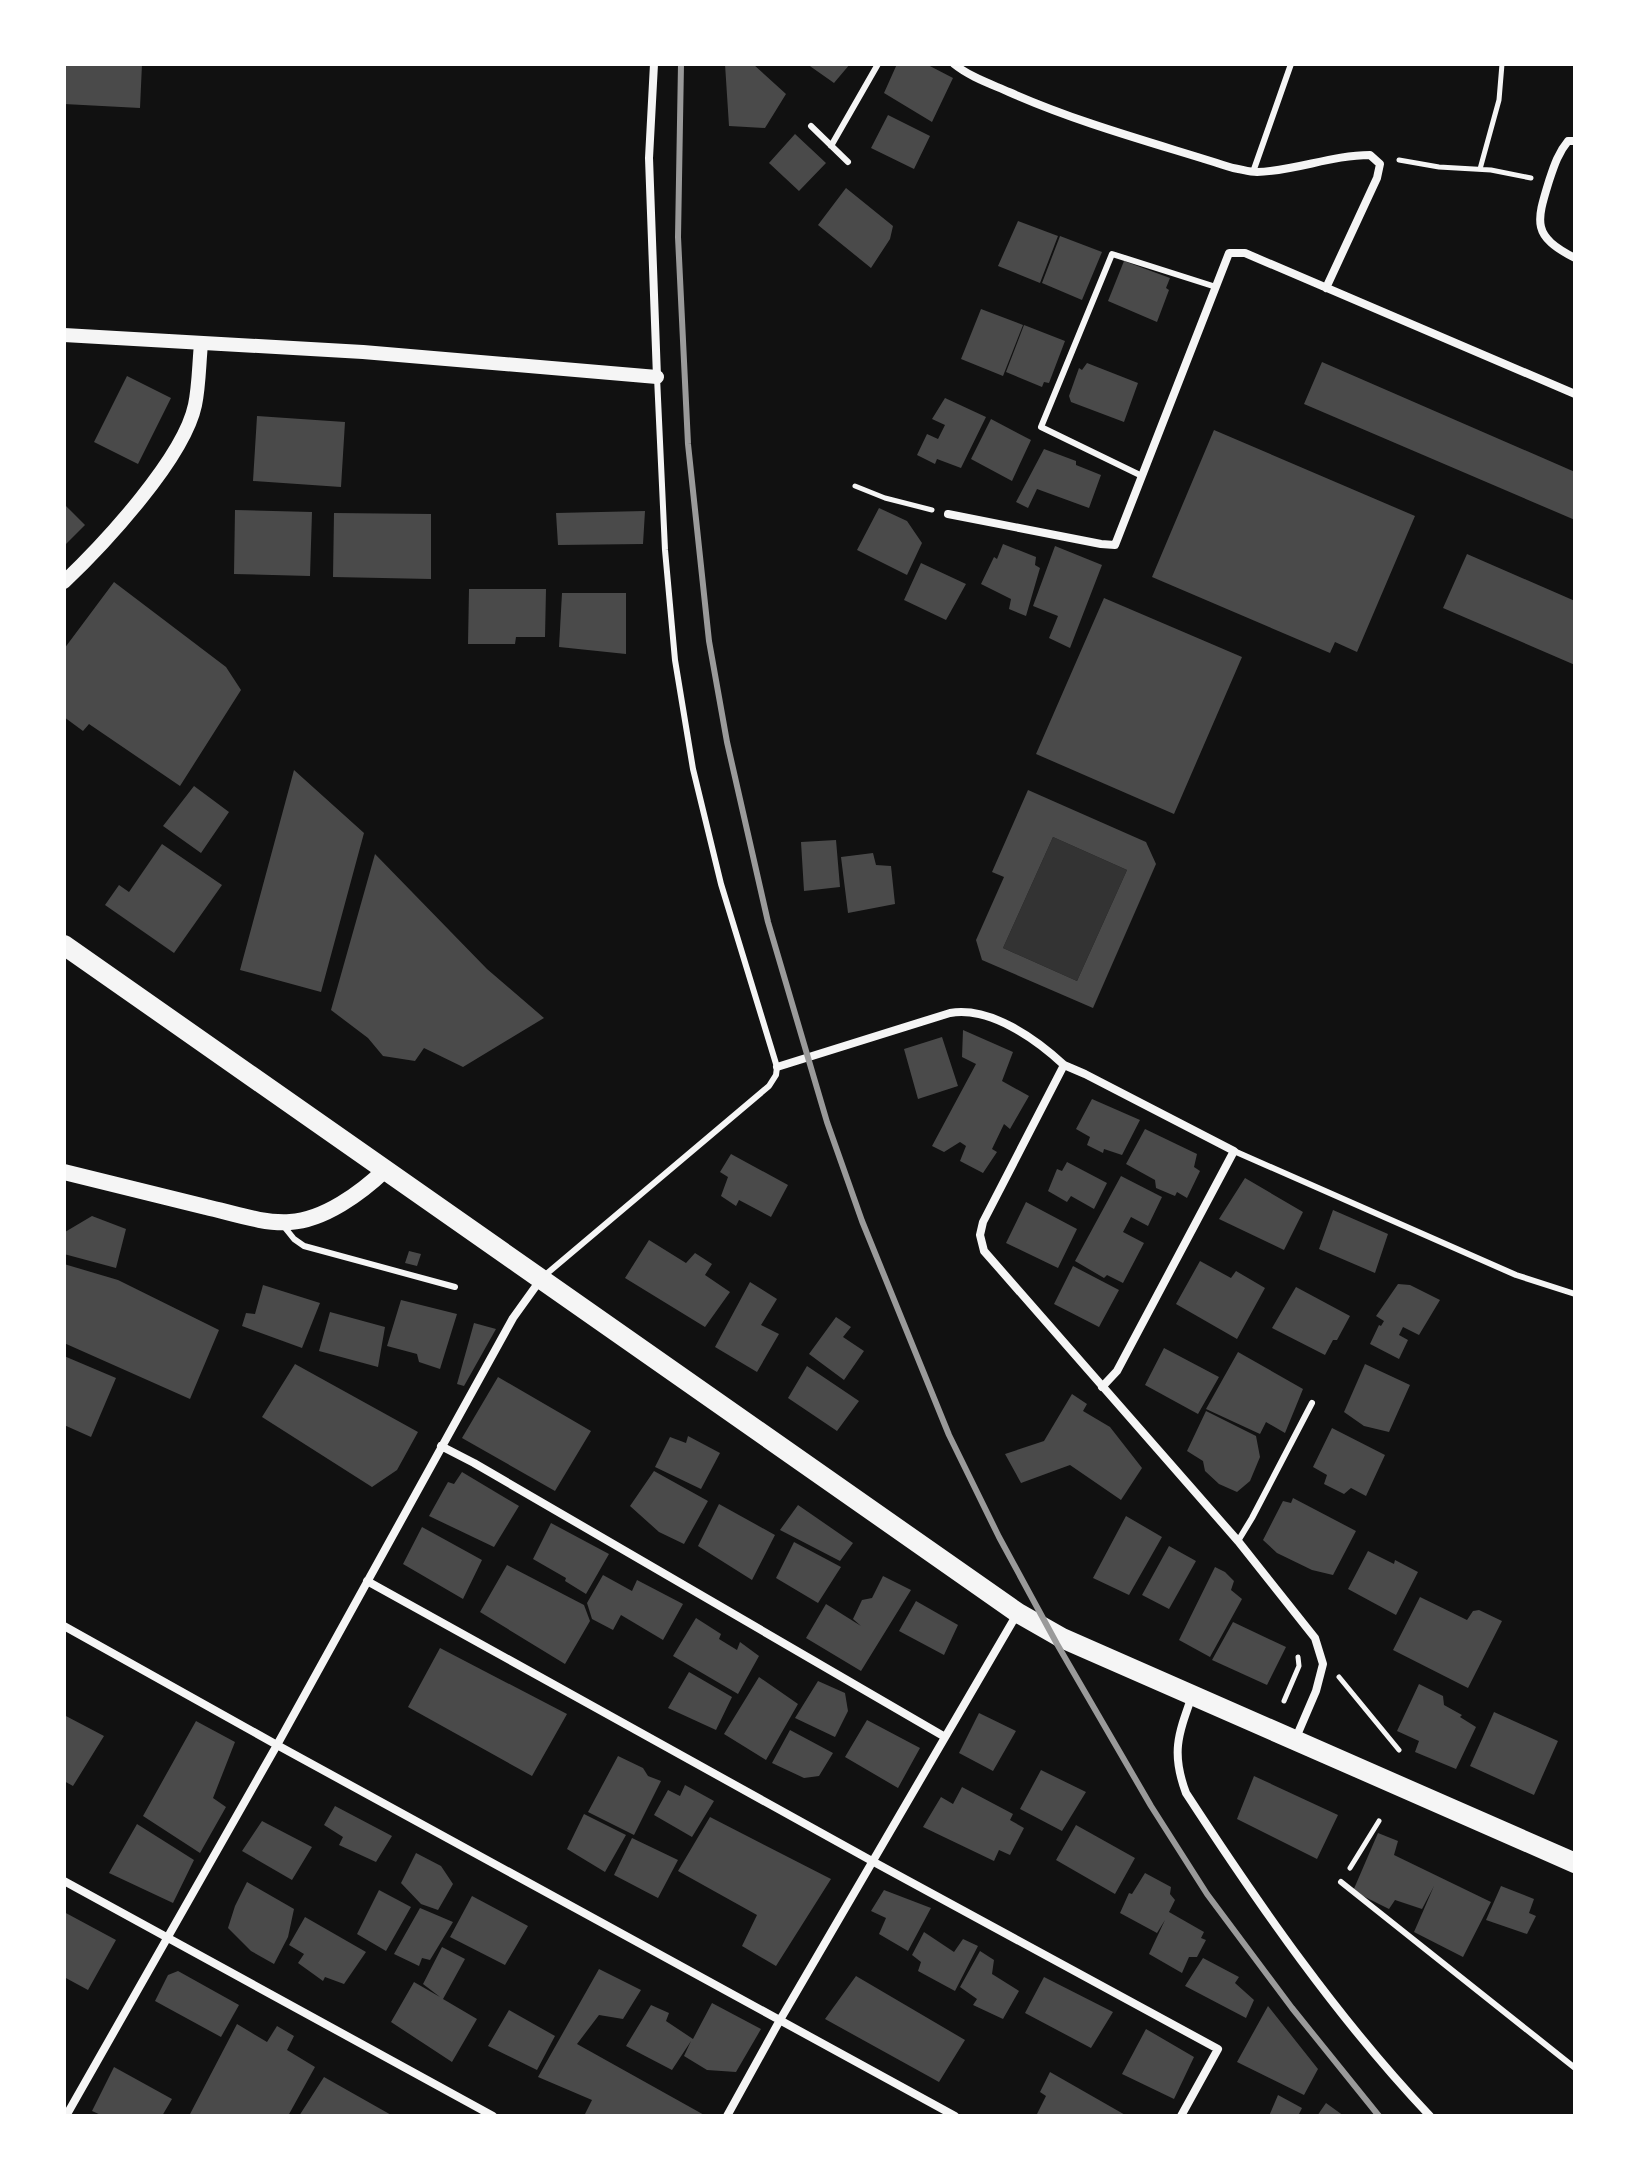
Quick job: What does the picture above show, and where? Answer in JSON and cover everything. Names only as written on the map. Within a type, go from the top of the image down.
[{"type":"main road","points":[[64,945],[1018,1613],[1062,1638],[1575,1863]]},
{"type":"main road","points":[[64,1173],[252,1218],[291,1222],[321,1213],[351,1198],[385,1170]]},
{"type":"street","points":[[64,335],[363,352],[657,377],[649,158],[654,64]]},
{"type":"street","points":[[954,64],[1054,113],[1233,168],[1270,171],[1354,155],[1370,155],[1380,164],[1377,178],[1326,288]]},
{"type":"street","points":[[1575,141],[1568,141],[1558,153],[1540,209],[1539,224],[1547,240],[1575,258]]},
{"type":"street","points":[[948,514],[1115,545],[1229,253],[1245,253],[1575,394]]},
{"type":"street","points":[[64,582],[142,496],[183,440],[195,406],[201,344]]},
{"type":"street","points":[[777,1067],[966,1010],[998,1021],[1042,1045],[1064,1065],[1234,1151],[1117,1371],[1102,1387]]},
{"type":"street","points":[[1064,1065],[983,1222],[980,1235],[984,1251],[1238,1541],[1315,1638],[1323,1664],[1316,1691],[1295,1740]]},
{"type":"street","points":[[66,2116],[277,1745],[513,1318],[541,1279]]},
{"type":"street","points":[[441,1446],[945,1737]]},
{"type":"street","points":[[367,1581],[1218,2049],[1181,2116]]},
{"type":"street","points":[[727,2116],[1018,1613]]},
{"type":"street","points":[[64,1626],[955,2116]]},
{"type":"street","points":[[1192,1695],[1181,1727],[1176,1757],[1186,1793],[1288,1942],[1430,2116]]},
{"type":"street","points":[[64,1881],[493,2116]]},
{"type":"lane","points":[[831,146],[878,64]]},
{"type":"lane","points":[[1253,172],[1291,64]]},
{"type":"lane","points":[[811,126],[848,162]]},
{"type":"lane","points":[[1142,476],[1041,427],[1112,254],[1216,287]]},
{"type":"lane","points":[[541,1279],[769,1086],[776,1075],[777,1067],[721,884],[693,769],[675,660],[665,550],[657,377]]},
{"type":"lane","points":[[1234,1151],[1516,1275],[1575,1294]]},
{"type":"lane","points":[[281,1222],[304,1246],[455,1287]]},
{"type":"lane","points":[[1238,1541],[1312,1403]]},
{"type":"lane","points":[[1341,1882],[1575,2068]]},
{"type":"path","points":[[1480,169],[1499,100],[1502,64]]},
{"type":"path","points":[[1378,162],[1397,160],[1439,167],[1480,169],[1549,182]]},
{"type":"path","points":[[855,486],[885,498],[948,514]]},
{"type":"path","points":[[1284,1701],[1299,1666],[1296,1646]]},
{"type":"path","points":[[1323,1664],[1346,1683],[1399,1750]]},
{"type":"path","points":[[1341,1882],[1379,1821]]},
{"type":"shaded area","points":[[1053,837],[1127,870],[1077,981],[1003,948]]},
{"type":"building","points":[[64,64],[142,64],[140,108],[64,104]]},
{"type":"building","points":[[725,64],[753,64],[786,94],[765,128],[729,126]]},
{"type":"building","points":[[807,64],[850,64],[834,83]]},
{"type":"building","points":[[897,64],[926,64],[953,78],[932,122],[884,93]]},
{"type":"building","points":[[888,115],[930,136],[914,169],[871,148]]},
{"type":"building","points":[[795,134],[826,163],[799,191],[769,163]]},
{"type":"building","points":[[846,188],[893,226],[890,239],[871,268],[818,225]]},
{"type":"building","points":[[1018,221],[1058,236],[1040,283],[998,266]]},
{"type":"building","points":[[1060,236],[1102,252],[1082,300],[1042,283]]},
{"type":"building","points":[[1124,261],[1170,278],[1166,288],[1169,290],[1157,322],[1108,301]]},
{"type":"building","points":[[981,309],[1023,325],[1003,376],[961,359]]},
{"type":"building","points":[[1024,325],[1065,341],[1049,383],[1044,382],[1042,387],[1006,372]]},
{"type":"building","points":[[1322,362],[1575,472],[1575,520],[1304,404]]},
{"type":"building","points":[[1087,363],[1138,383],[1124,422],[1071,402],[1069,396],[1079,368],[1082,370]]},
{"type":"building","points":[[127,376],[171,398],[138,464],[94,442]]},
{"type":"building","points":[[945,398],[986,417],[961,468],[937,459],[935,464],[917,455],[927,434],[938,439],[945,425],[932,419]]},
{"type":"building","points":[[257,416],[345,422],[341,487],[253,481]]},
{"type":"building","points":[[991,419],[1031,440],[1012,481],[971,459]]},
{"type":"building","points":[[1214,430],[1415,516],[1357,652],[1335,642],[1330,653],[1152,577]]},
{"type":"building","points":[[1044,449],[1101,475],[1089,508],[1037,489],[1028,508],[1016,502]]},
{"type":"building","points":[[64,504],[85,525],[64,546]]},
{"type":"building","points":[[879,508],[907,521],[922,543],[907,575],[857,550]]},
{"type":"building","points":[[235,510],[312,512],[310,576],[234,574]]},
{"type":"building","points":[[645,511],[643,544],[558,545],[556,513]]},
{"type":"building","points":[[334,513],[431,514],[431,579],[333,577]]},
{"type":"building","points":[[1003,544],[1036,557],[1035,565],[1040,568],[1026,616],[1009,609],[1011,599],[981,584]]},
{"type":"building","points":[[1055,546],[1102,565],[1070,648],[1049,638],[1058,616],[1033,606]]},
{"type":"building","points":[[1467,554],[1575,601],[1575,665],[1443,608]]},
{"type":"building","points":[[921,563],[966,584],[946,620],[904,600]]},
{"type":"building","points":[[114,582],[226,667],[241,690],[180,786],[89,724],[83,731],[64,717],[64,649]]},
{"type":"building","points":[[469,589],[546,589],[545,637],[516,637],[515,644],[468,644]]},
{"type":"building","points":[[562,593],[626,593],[626,654],[559,647]]},
{"type":"building","points":[[1104,598],[1242,657],[1174,814],[1036,754]]},
{"type":"building","points":[[294,770],[364,833],[321,992],[240,970]]},
{"type":"building","points":[[194,786],[229,812],[201,853],[163,826]]},
{"type":"building","points":[[1028,790],[1146,842],[1156,864],[1093,1008],[982,960],[976,940],[1004,877],[992,872]],"holes":[[[1053,837],[1127,870],[1077,981],[1003,948]]]},
{"type":"building","points":[[836,840],[840,887],[804,891],[801,842]]},
{"type":"building","points":[[162,844],[222,885],[174,953],[105,905],[119,885],[129,892]]},
{"type":"building","points":[[873,853],[876,865],[891,866],[895,904],[848,913],[841,857]]},
{"type":"building","points":[[375,854],[487,969],[544,1018],[463,1067],[424,1048],[415,1061],[383,1056],[368,1038],[331,1010]]},
{"type":"building","points":[[963,1030],[1013,1052],[1002,1081],[1029,1096],[1010,1129],[1004,1124],[992,1149],[997,1152],[983,1173],[960,1161],[966,1146],[960,1142],[944,1152],[932,1146],[976,1064],[962,1057]]},
{"type":"building","points":[[942,1037],[958,1086],[918,1099],[904,1049]]},
{"type":"building","points":[[1092,1099],[1140,1120],[1122,1155],[1104,1149],[1103,1153],[1087,1145],[1090,1137],[1076,1129]]},
{"type":"building","points":[[1145,1129],[1197,1154],[1194,1167],[1200,1171],[1187,1198],[1177,1192],[1175,1196],[1156,1188],[1155,1180],[1126,1164]]},
{"type":"building","points":[[731,1154],[788,1185],[771,1217],[739,1200],[736,1206],[721,1196],[728,1177],[720,1172]]},
{"type":"building","points":[[1067,1162],[1107,1183],[1094,1209],[1071,1196],[1067,1202],[1048,1191],[1057,1169],[1062,1171]]},
{"type":"building","points":[[1121,1176],[1162,1197],[1148,1226],[1131,1217],[1123,1232],[1144,1243],[1123,1283],[1107,1275],[1104,1278],[1075,1261]]},
{"type":"building","points":[[1245,1178],[1303,1212],[1284,1250],[1219,1219]]},
{"type":"building","points":[[1026,1202],[1077,1229],[1058,1268],[1006,1243]]},
{"type":"building","points":[[1333,1210],[1388,1234],[1375,1273],[1319,1249]]},
{"type":"building","points":[[92,1216],[126,1229],[116,1268],[64,1254],[65,1232]]},
{"type":"building","points":[[649,1240],[686,1263],[695,1253],[712,1264],[705,1275],[730,1292],[705,1327],[625,1278]]},
{"type":"building","points":[[409,1251],[421,1254],[417,1266],[405,1263]]},
{"type":"building","points":[[1200,1261],[1231,1278],[1236,1271],[1265,1288],[1237,1339],[1176,1304]]},
{"type":"building","points":[[64,1264],[118,1280],[219,1330],[190,1399],[64,1343]]},
{"type":"building","points":[[1073,1266],[1119,1290],[1099,1327],[1054,1304]]},
{"type":"building","points":[[750,1282],[777,1299],[761,1325],[779,1334],[757,1372],[715,1347]]},
{"type":"building","points":[[1398,1284],[1410,1285],[1440,1300],[1419,1335],[1403,1327],[1399,1335],[1408,1340],[1399,1359],[1370,1344],[1384,1321],[1376,1316]]},
{"type":"building","points":[[263,1285],[320,1303],[302,1348],[242,1326],[246,1313],[255,1314]]},
{"type":"building","points":[[1296,1287],[1350,1316],[1325,1355],[1272,1328]]},
{"type":"building","points":[[401,1300],[457,1314],[440,1369],[419,1362],[417,1354],[387,1346]]},
{"type":"building","points":[[330,1312],[385,1327],[378,1367],[319,1351]]},
{"type":"building","points":[[836,1317],[851,1327],[843,1337],[864,1351],[844,1380],[809,1354]]},
{"type":"building","points":[[474,1323],[496,1329],[464,1386],[457,1384]]},
{"type":"building","points":[[1164,1348],[1219,1377],[1198,1414],[1145,1385]]},
{"type":"building","points":[[1238,1352],[1303,1389],[1285,1433],[1266,1422],[1260,1434],[1206,1409]]},
{"type":"building","points":[[64,1356],[116,1378],[91,1437],[64,1425]]},
{"type":"building","points":[[295,1364],[418,1432],[397,1470],[372,1487],[262,1417]]},
{"type":"building","points":[[1365,1364],[1410,1385],[1389,1432],[1364,1426],[1344,1412]]},
{"type":"building","points":[[807,1366],[859,1401],[837,1431],[788,1398]]},
{"type":"building","points":[[498,1377],[591,1431],[555,1491],[462,1438]]},
{"type":"building","points":[[1072,1394],[1087,1404],[1083,1411],[1110,1427],[1142,1468],[1121,1500],[1070,1465],[1021,1483],[1005,1454],[1044,1441]]},
{"type":"building","points":[[1206,1411],[1256,1436],[1260,1457],[1250,1481],[1237,1492],[1219,1484],[1205,1471],[1203,1461],[1187,1451]]},
{"type":"building","points":[[1332,1428],[1385,1455],[1366,1496],[1351,1488],[1344,1494],[1324,1484],[1327,1475],[1313,1467]]},
{"type":"building","points":[[688,1436],[720,1453],[701,1489],[655,1467],[670,1437],[686,1443]]},
{"type":"building","points":[[654,1471],[708,1501],[684,1544],[659,1532],[630,1506]]},
{"type":"building","points":[[462,1472],[519,1506],[494,1547],[429,1516],[448,1482],[454,1484]]},
{"type":"building","points":[[1293,1498],[1356,1531],[1333,1575],[1312,1570],[1277,1553],[1263,1540],[1283,1501],[1291,1503]]},
{"type":"building","points":[[719,1504],[775,1535],[752,1580],[698,1546]]},
{"type":"building","points":[[798,1505],[853,1543],[840,1561],[780,1530]]},
{"type":"building","points":[[1126,1516],[1162,1537],[1129,1595],[1093,1578]]},
{"type":"building","points":[[551,1523],[609,1554],[586,1594],[533,1559]]},
{"type":"building","points":[[422,1527],[482,1560],[463,1599],[403,1564]]},
{"type":"building","points":[[794,1542],[841,1567],[818,1603],[776,1578]]},
{"type":"building","points":[[1169,1546],[1196,1561],[1169,1609],[1142,1595]]},
{"type":"building","points":[[1368,1551],[1418,1572],[1396,1615],[1348,1589]]},
{"type":"building","points":[[507,1565],[584,1605],[590,1621],[565,1664],[480,1612]]},
{"type":"building","points":[[1215,1567],[1234,1581],[1231,1590],[1242,1599],[1210,1657],[1179,1640]]},
{"type":"building","points":[[603,1575],[632,1591],[637,1580],[683,1604],[663,1640],[621,1615],[613,1630],[592,1619],[587,1603]]},
{"type":"building","points":[[883,1576],[911,1590],[861,1671],[806,1638],[826,1604],[861,1626],[853,1619],[862,1600],[872,1598]]},
{"type":"building","points":[[1420,1597],[1467,1620],[1473,1611],[1479,1610],[1502,1621],[1468,1688],[1393,1650]]},
{"type":"building","points":[[916,1601],[958,1625],[944,1655],[899,1631]]},
{"type":"building","points":[[696,1618],[721,1634],[719,1639],[737,1650],[740,1642],[759,1656],[738,1694],[673,1656]]},
{"type":"building","points":[[1233,1622],[1286,1647],[1267,1685],[1212,1660]]},
{"type":"building","points":[[440,1648],[567,1714],[532,1776],[408,1707]]},
{"type":"building","points":[[689,1672],[732,1697],[716,1730],[668,1708]]},
{"type":"building","points":[[759,1677],[798,1704],[766,1760],[724,1734]]},
{"type":"building","points":[[818,1681],[845,1693],[848,1711],[835,1737],[795,1718]]},
{"type":"building","points":[[1419,1684],[1443,1696],[1444,1705],[1476,1727],[1456,1769],[1415,1752],[1419,1741],[1397,1731]]},
{"type":"building","points":[[1494,1712],[1558,1741],[1534,1795],[1470,1766]]},
{"type":"building","points":[[979,1713],[1016,1731],[993,1771],[959,1753]]},
{"type":"building","points":[[64,1715],[104,1736],[73,1786],[64,1781]]},
{"type":"building","points":[[867,1720],[920,1748],[898,1788],[845,1757]]},
{"type":"building","points":[[196,1721],[235,1742],[213,1798],[226,1807],[200,1853],[143,1816]]},
{"type":"building","points":[[790,1730],[833,1753],[819,1776],[804,1778],[772,1763]]},
{"type":"building","points":[[618,1756],[661,1781],[634,1835],[588,1812]]},
{"type":"building","points":[[1041,1770],[1086,1792],[1062,1831],[1020,1809]]},
{"type":"building","points":[[1254,1776],[1338,1815],[1317,1859],[1237,1819]]},
{"type":"building","points":[[685,1785],[714,1801],[692,1837],[654,1815],[668,1790],[680,1796]]},
{"type":"building","points":[[962,1787],[1013,1814],[1010,1820],[1024,1828],[1010,1855],[999,1850],[994,1861],[923,1827],[941,1797],[953,1804]]},
{"type":"building","points":[[335,1806],[392,1836],[376,1862],[339,1845],[343,1837],[324,1825]]},
{"type":"building","points":[[584,1814],[626,1835],[605,1872],[567,1849]]},
{"type":"building","points":[[710,1817],[831,1879],[776,1966],[742,1946],[757,1915],[678,1871]]},
{"type":"building","points":[[262,1821],[312,1847],[292,1880],[242,1851]]},
{"type":"building","points":[[137,1824],[194,1860],[173,1903],[109,1873]]},
{"type":"building","points":[[1076,1825],[1135,1858],[1115,1894],[1056,1860]]},
{"type":"building","points":[[1378,1833],[1398,1841],[1394,1855],[1491,1902],[1463,1957],[1414,1932],[1434,1886],[1422,1909],[1395,1900],[1389,1909],[1353,1891]]},
{"type":"building","points":[[632,1838],[678,1860],[658,1898],[614,1875]]},
{"type":"building","points":[[416,1853],[441,1866],[453,1884],[438,1910],[421,1904],[401,1883]]},
{"type":"building","points":[[1145,1873],[1171,1887],[1170,1894],[1175,1900],[1169,1912],[1204,1932],[1201,1938],[1206,1940],[1197,1957],[1189,1957],[1182,1973],[1149,1954],[1165,1920],[1157,1933],[1120,1913],[1129,1893],[1132,1894]]},
{"type":"building","points":[[247,1882],[294,1909],[288,1937],[274,1964],[251,1951],[228,1928]]},
{"type":"building","points":[[1501,1886],[1534,1899],[1529,1913],[1536,1916],[1527,1934],[1486,1920]]},
{"type":"building","points":[[379,1890],[411,1907],[386,1951],[357,1934]]},
{"type":"building","points":[[884,1890],[931,1908],[908,1951],[879,1934],[886,1918],[871,1911]]},
{"type":"building","points":[[472,1896],[528,1926],[505,1965],[450,1937]]},
{"type":"building","points":[[420,1908],[453,1922],[430,1960],[422,1958],[419,1966],[394,1954]]},
{"type":"building","points":[[64,1912],[116,1940],[88,1990],[64,1977]]},
{"type":"building","points":[[305,1917],[366,1952],[344,1984],[325,1977],[323,1981],[298,1963],[304,1954],[289,1945]]},
{"type":"building","points":[[924,1932],[954,1952],[963,1939],[978,1946],[955,1991],[918,1971],[921,1962],[912,1955]]},
{"type":"building","points":[[442,1947],[465,1959],[443,1999],[477,2019],[452,2062],[391,2022],[414,1982],[440,1997],[423,1984]]},
{"type":"building","points":[[980,1951],[994,1960],[992,1974],[1019,1991],[1003,2019],[973,2005],[977,1999],[960,1987]]},
{"type":"building","points":[[1203,1958],[1239,1977],[1235,1983],[1254,2000],[1246,2018],[1185,1986]]},
{"type":"building","points":[[599,1969],[641,1990],[623,2019],[599,2015],[577,2044],[706,2116],[584,2116],[592,2100],[538,2077]]},
{"type":"building","points":[[178,1971],[239,2005],[221,2037],[155,2001],[168,1975]]},
{"type":"building","points":[[856,1976],[965,2040],[939,2082],[825,2019]]},
{"type":"building","points":[[1044,1977],[1113,2012],[1091,2048],[1025,2013]]},
{"type":"building","points":[[712,2003],[761,2029],[736,2072],[707,2070],[684,2056],[691,2041],[672,2070],[626,2046],[651,2005],[669,2013],[666,2021],[693,2039]]},
{"type":"building","points":[[1268,2006],[1318,2069],[1304,2095],[1237,2062]]},
{"type":"building","points":[[509,2010],[555,2036],[537,2070],[488,2046]]},
{"type":"building","points":[[237,2024],[267,2042],[277,2026],[294,2036],[287,2050],[315,2067],[288,2116],[189,2116]]},
{"type":"building","points":[[1146,2029],[1194,2057],[1174,2099],[1122,2074]]},
{"type":"building","points":[[114,2067],[172,2099],[162,2116],[103,2116],[92,2111]]},
{"type":"building","points":[[1050,2072],[1127,2116],[1036,2116],[1046,2096],[1040,2092]]},
{"type":"building","points":[[324,2077],[393,2116],[299,2116]]},
{"type":"building","points":[[1278,2095],[1302,2108],[1298,2116],[1269,2116]]},
{"type":"building","points":[[1326,2103],[1344,2116],[1317,2116]]},
{"type":"railway","points":[[681,64],[678,237],[688,444],[709,641],[727,742],[768,922],[827,1122],[862,1221],[949,1435],[999,1537],[1057,1644],[1151,1806],[1207,1894],[1292,2008],[1379,2116]]}]
